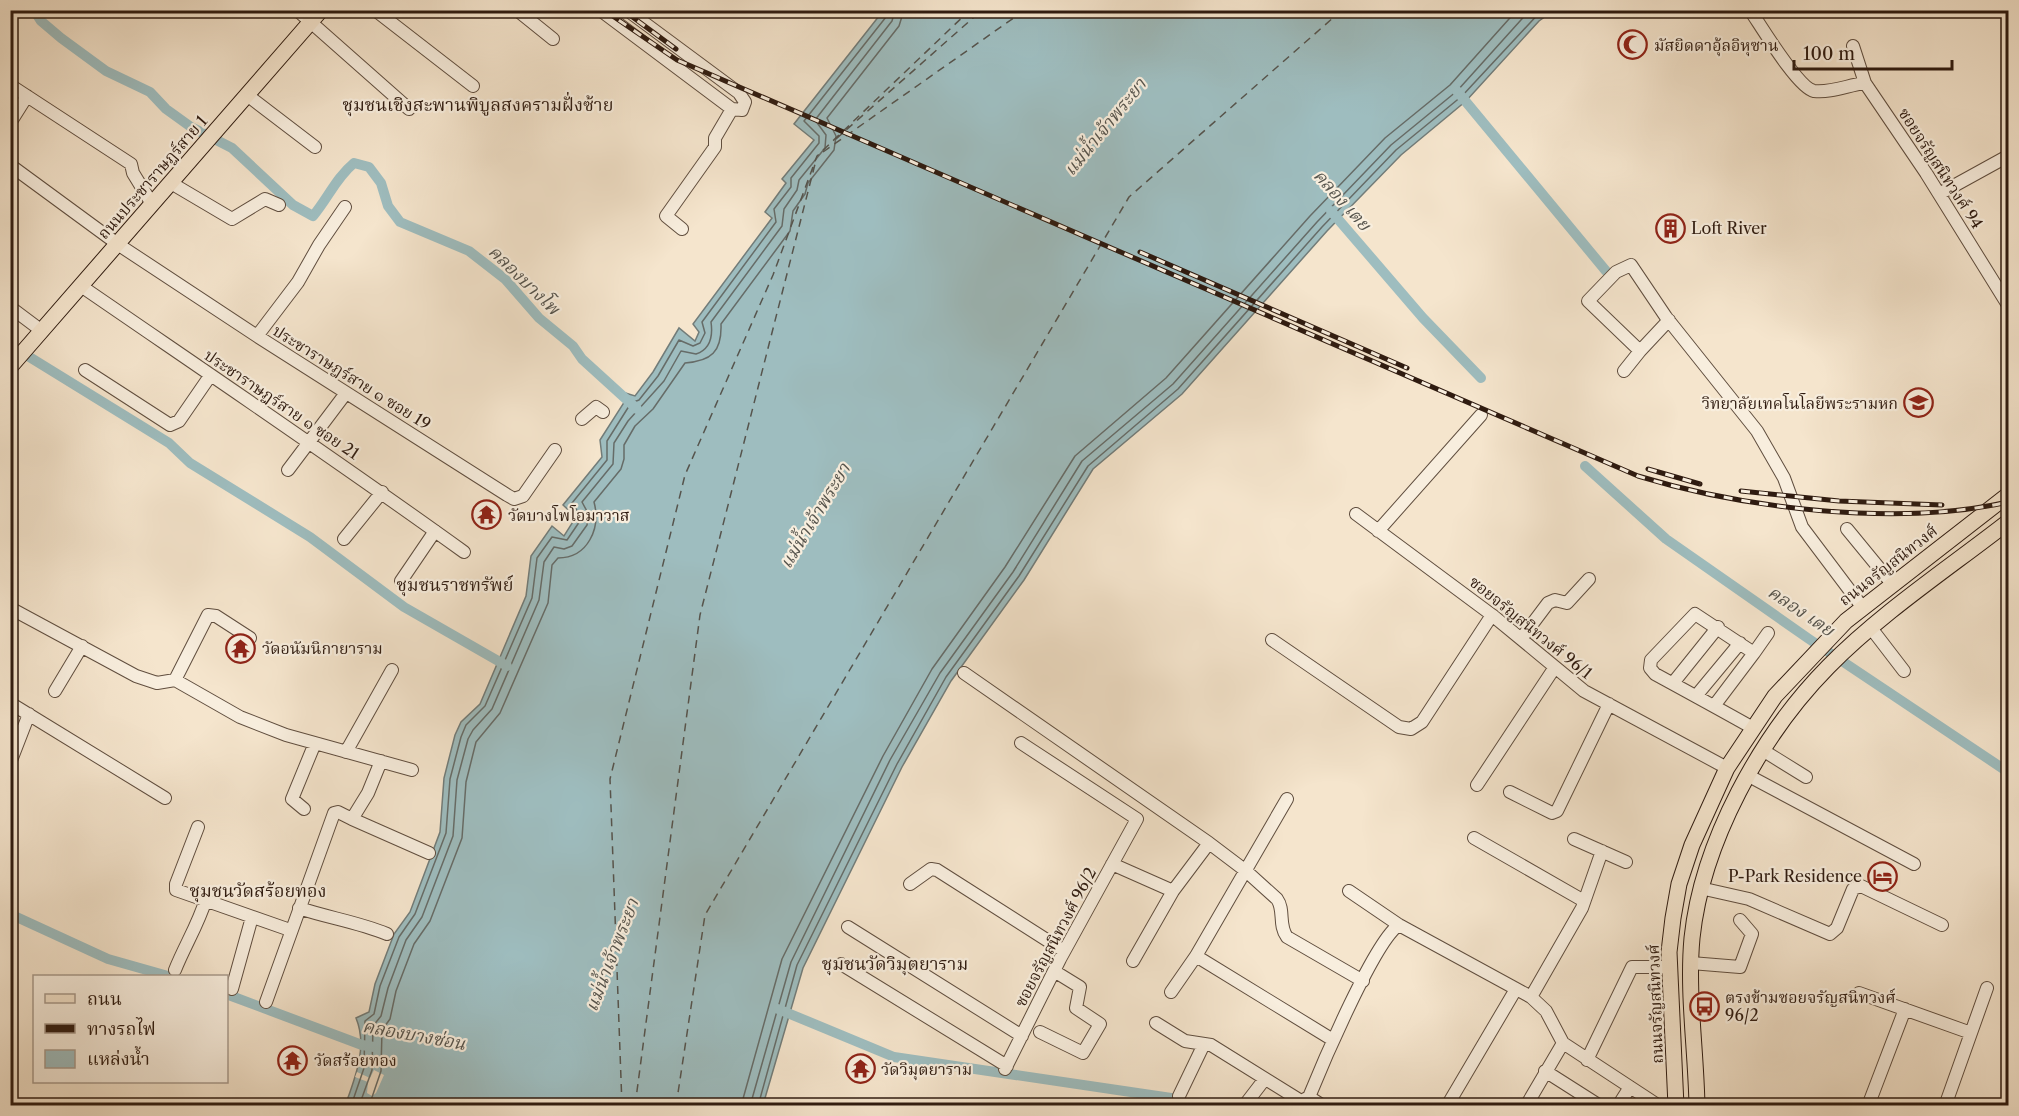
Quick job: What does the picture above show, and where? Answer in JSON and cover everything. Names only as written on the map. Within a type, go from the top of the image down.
[{"type":"main road","name":"ถนนประชาราษฎร์สาย 1","points":[[13,364],[119,245],[316,16]]},
{"type":"main road","name":"ถนนจรัญสนิทวงศ์","points":[[1676,1106],[1670,968],[1672,918],[1679,884],[1692,845],[1727,768],[1774,696],[1836,630],[2008,495]]},
{"type":"main road","points":[[1697,1106],[1691,963],[1700,888],[1720,834],[1749,776],[1794,706],[1844,651],[2008,522]]},
{"type":"street","points":[[297,10],[316,16],[409,109]]},
{"type":"street","points":[[375,10],[472,86]]},
{"type":"street","points":[[517,10],[554,39]]},
{"type":"street","points":[[600,10],[732,109],[738,111],[744,106],[744,97],[627,10]]},
{"type":"street","points":[[1750,10],[1798,78],[1810,90],[1821,91],[1865,83]]},
{"type":"street","name":"ซอยจรัญสนิทวงศ์ 94","points":[[1853,46],[1865,83],[1939,194],[2008,305]]},
{"type":"street","points":[[10,86],[131,164],[133,173],[152,204]]},
{"type":"street","points":[[247,95],[315,147]]},
{"type":"street","points":[[10,123],[27,96]]},
{"type":"street","points":[[682,229],[666,216],[715,147],[715,138],[732,109]]},
{"type":"street","points":[[1939,194],[2008,156]]},
{"type":"street","name":"ประชาราษฎร์สาย ๑ ซอย 19","points":[[10,165],[119,245],[257,336],[514,499],[523,496],[555,450]]},
{"type":"street","points":[[171,183],[232,219],[265,199],[279,205]]},
{"type":"street","points":[[257,336],[298,282],[319,245],[345,207]]},
{"type":"street","points":[[1640,351],[1588,301],[1616,272],[1630,266],[1669,320],[1757,431],[1784,478],[1809,538],[1863,608]]},
{"type":"street","name":"ประชาราษฎร์สาย ๑ ซอย 21","points":[[81,286],[210,376],[308,440],[464,552]]},
{"type":"street","points":[[10,307],[42,331]]},
{"type":"street","points":[[1624,371],[1669,320]]},
{"type":"street","points":[[85,370],[170,425],[179,422],[210,376]]},
{"type":"street","points":[[288,470],[308,440],[346,393]]},
{"type":"street","points":[[582,419],[596,407],[603,412]]},
{"type":"street","points":[[1378,531],[1481,415]]},
{"type":"street","points":[[344,539],[382,492]]},
{"type":"street","name":"ซอยจรัญสนิทวงศ์ 96/1","points":[[1356,514],[1492,615],[1584,691],[1727,768]]},
{"type":"street","points":[[1846,529],[1893,585]]},
{"type":"street","points":[[401,580],[435,531]]},
{"type":"street","points":[[1521,639],[1548,603],[1555,600],[1568,603],[1589,579]]},
{"type":"street","points":[[10,608],[136,676],[157,683],[175,680],[240,717],[315,743],[412,770]]},
{"type":"street","points":[[1754,653],[1718,627],[1695,614],[1651,660],[1650,668],[1655,674],[1754,728]]},
{"type":"street","points":[[175,680],[208,615],[216,616],[250,638]]},
{"type":"street","points":[[1272,640],[1392,723],[1411,729],[1422,722],[1492,615]]},
{"type":"street","points":[[1673,683],[1718,627]]},
{"type":"street","points":[[1871,628],[1904,671]]},
{"type":"street","points":[[1714,706],[1768,633]]},
{"type":"street","points":[[1696,696],[1740,643]]},
{"type":"street","points":[[55,691],[82,646]]},
{"type":"street","points":[[1477,785],[1555,667]]},
{"type":"street","points":[[346,752],[392,670]]},
{"type":"street","points":[[964,673],[1246,871],[1280,904],[1282,930],[1287,937],[1363,981]]},
{"type":"street","points":[[10,703],[165,798]]},
{"type":"street","points":[[1510,792],[1552,813],[1557,811],[1609,704]]},
{"type":"street","points":[[10,763],[29,714]]},
{"type":"street","points":[[304,808],[292,799],[315,743]]},
{"type":"street","points":[[1021,743],[1137,819],[1112,864]]},
{"type":"street","points":[[1764,751],[1806,777]]},
{"type":"street","points":[[351,819],[368,793],[381,761]]},
{"type":"street","points":[[1749,776],[1914,864]]},
{"type":"street","points":[[1171,992],[1196,956],[1287,799]]},
{"type":"street","points":[[266,1002],[334,813],[338,812],[429,853]]},
{"type":"street","points":[[198,827],[176,889],[290,930]]},
{"type":"street","points":[[1474,838],[1584,901]]},
{"type":"street","points":[[1574,839],[1626,862]]},
{"type":"street","points":[[1133,962],[1173,891],[1209,843]]},
{"type":"street","points":[[1531,997],[1584,901],[1602,851]]},
{"type":"street","name":"ซอยจรัญสนิทวงศ์ 96/2","points":[[841,964],[1006,1067],[1064,951],[1112,864],[1173,891]]},
{"type":"street","points":[[910,884],[931,869],[937,870],[1064,951]]},
{"type":"street","points":[[1700,888],[1749,899],[1830,934],[1837,928],[1853,889],[1861,886],[1942,925]]},
{"type":"street","points":[[1349,891],[1399,925],[1531,997],[1546,1011],[1563,1043],[1659,1106]]},
{"type":"street","points":[[175,970],[188,939],[196,929],[207,899]]},
{"type":"street","points":[[299,908],[328,918],[362,924],[387,934]]},
{"type":"street","points":[[232,989],[252,917]]},
{"type":"street","points":[[1691,963],[1740,967],[1752,934],[1740,920]]},
{"type":"street","points":[[1156,1023],[1185,1041],[1211,1045],[1301,1101],[1309,1097],[1333,1040],[1363,981],[1392,930],[1399,925]]},
{"type":"street","points":[[848,927],[1022,1036]]},
{"type":"street","points":[[1196,956],[1333,1040]]},
{"type":"street","points":[[1587,1060],[1632,967],[1670,968]]},
{"type":"street","points":[[1040,1032],[1083,1053],[1100,1024],[1076,1008],[1080,987],[1054,971]]},
{"type":"street","points":[[1945,1106],[1987,988]]},
{"type":"street","points":[[1447,1106],[1516,989]]},
{"type":"street","points":[[1859,993],[1971,1033]]},
{"type":"street","points":[[1868,1106],[1905,1009]]},
{"type":"street","points":[[1527,1106],[1563,1043]]},
{"type":"street","points":[[1179,1096],[1204,1044]]},
{"type":"street","points":[[1545,1071],[1600,1106]]},
{"type":"street","points":[[1244,1106],[1264,1080]]},
{"type":"street","points":[[1617,1106],[1630,1087]]},
{"type":"street","points":[[1309,1097],[1323,1106]]},
{"type":"water","name":"แม่น้ำเจ้าพระยา","points":[[883,11],[1553,11],[1539,21],[1466,101],[1401,155],[1327,231],[1182,394],[1093,469],[1024,580],[951,681],[902,767],[803,968],[763,1105],[345,1106],[359,1062],[361,1040],[356,1018],[369,1012],[375,984],[394,934],[410,912],[440,832],[444,778],[455,735],[461,722],[480,704],[526,596],[531,556],[552,526],[564,536],[576,517],[563,505],[602,457],[600,440],[625,401],[622,392],[635,396],[653,372],[679,328],[695,341],[699,332],[693,324],[772,218],[765,212],[786,183],[782,179],[814,140],[794,124]]},
{"type":"pier","points":[[374,1070],[384,1075],[376,1093],[372,1096],[367,1093],[368,1082],[355,1077],[357,1072],[370,1078]]},
{"type":"waterway","name":"คลองบางโพ","points":[[34,10],[41,21],[61,38],[106,71],[150,92],[166,109],[191,127],[232,148],[293,205],[313,216],[342,175],[354,163],[369,167],[381,183],[388,206],[400,222],[469,251],[505,279],[539,318],[573,346],[582,359],[637,409]]},
{"type":"waterway","points":[[1457,91],[1606,271]]},
{"type":"waterway","name":"คลอง เตย","points":[[1331,211],[1423,318],[1481,378]]},
{"type":"waterway","points":[[10,345],[169,443],[190,463],[310,537],[404,607],[507,666]]},
{"type":"waterway","name":"คลอง เตย","points":[[1585,466],[1666,539],[1809,639],[2008,772]]},
{"type":"waterway","name":"คลองบางซ่อน","points":[[10,914],[108,959],[164,975]]},
{"type":"waterway","name":"คลองบางซ่อน","points":[[228,995],[362,1045],[374,1047]]},
{"type":"waterway","points":[[778,1009],[894,1057],[1178,1099],[1185,1106]]},
{"type":"ferry route","points":[[622,1106],[610,779],[685,475],[773,275],[817,156],[970,10]]},
{"type":"ferry route","points":[[836,139],[982,10]]},
{"type":"ferry route","points":[[823,152],[1025,10]]},
{"type":"ferry route","points":[[676,1106],[705,915],[1129,197],[1342,10]]},
{"type":"ferry route","points":[[635,1106],[700,615],[815,164]]},
{"type":"railway","points":[[604,10],[677,60],[1638,476],[1726,498],[1822,511],[1919,513],[2008,502]]},
{"type":"railway","points":[[623,10],[676,49]]},
{"type":"railway","points":[[1140,252],[1407,368]]},
{"type":"railway","points":[[1648,469],[1700,484]]},
{"type":"railway","points":[[1741,491],[1839,501],[1942,505]]},
{"type":"place","name":"มัสยิดดาอุ้ลอิหุซาน","points":[[1633,45]]},
{"type":"place","name":"Loft River","points":[[1670,228]]},
{"type":"place","name":"วิทยาลัยเทคโนโลยีพระรามหก","points":[[1919,403]]},
{"type":"place","name":"วัดบางโพโอมาวาส","points":[[487,515]]},
{"type":"place","name":"วัดอนัมนิกายาราม","points":[[241,648]]},
{"type":"place","name":"P-Park Residence","points":[[1883,876]]},
{"type":"place","name":"ตรงข้ามซอยจรัญสนิทวงศ์ 96/2","points":[[1704,1006]]},
{"type":"place","name":"วัดสร้อยทอง","points":[[293,1060]]},
{"type":"place","name":"วัดวิมุตยาราม","points":[[860,1069]]},
{"type":"district","name":"ชุมชนเชิงสะพานพิบูลสงครามฝั่งซ้าย","points":[[478,105]]},
{"type":"district","name":"ชุมชนราชทรัพย์","points":[[455,585]]},
{"type":"district","name":"ชุมชนวัดสร้อยทอง","points":[[258,891]]},
{"type":"district","name":"ชุมชนวัดวิมุตยาราม","points":[[895,964]]}]
